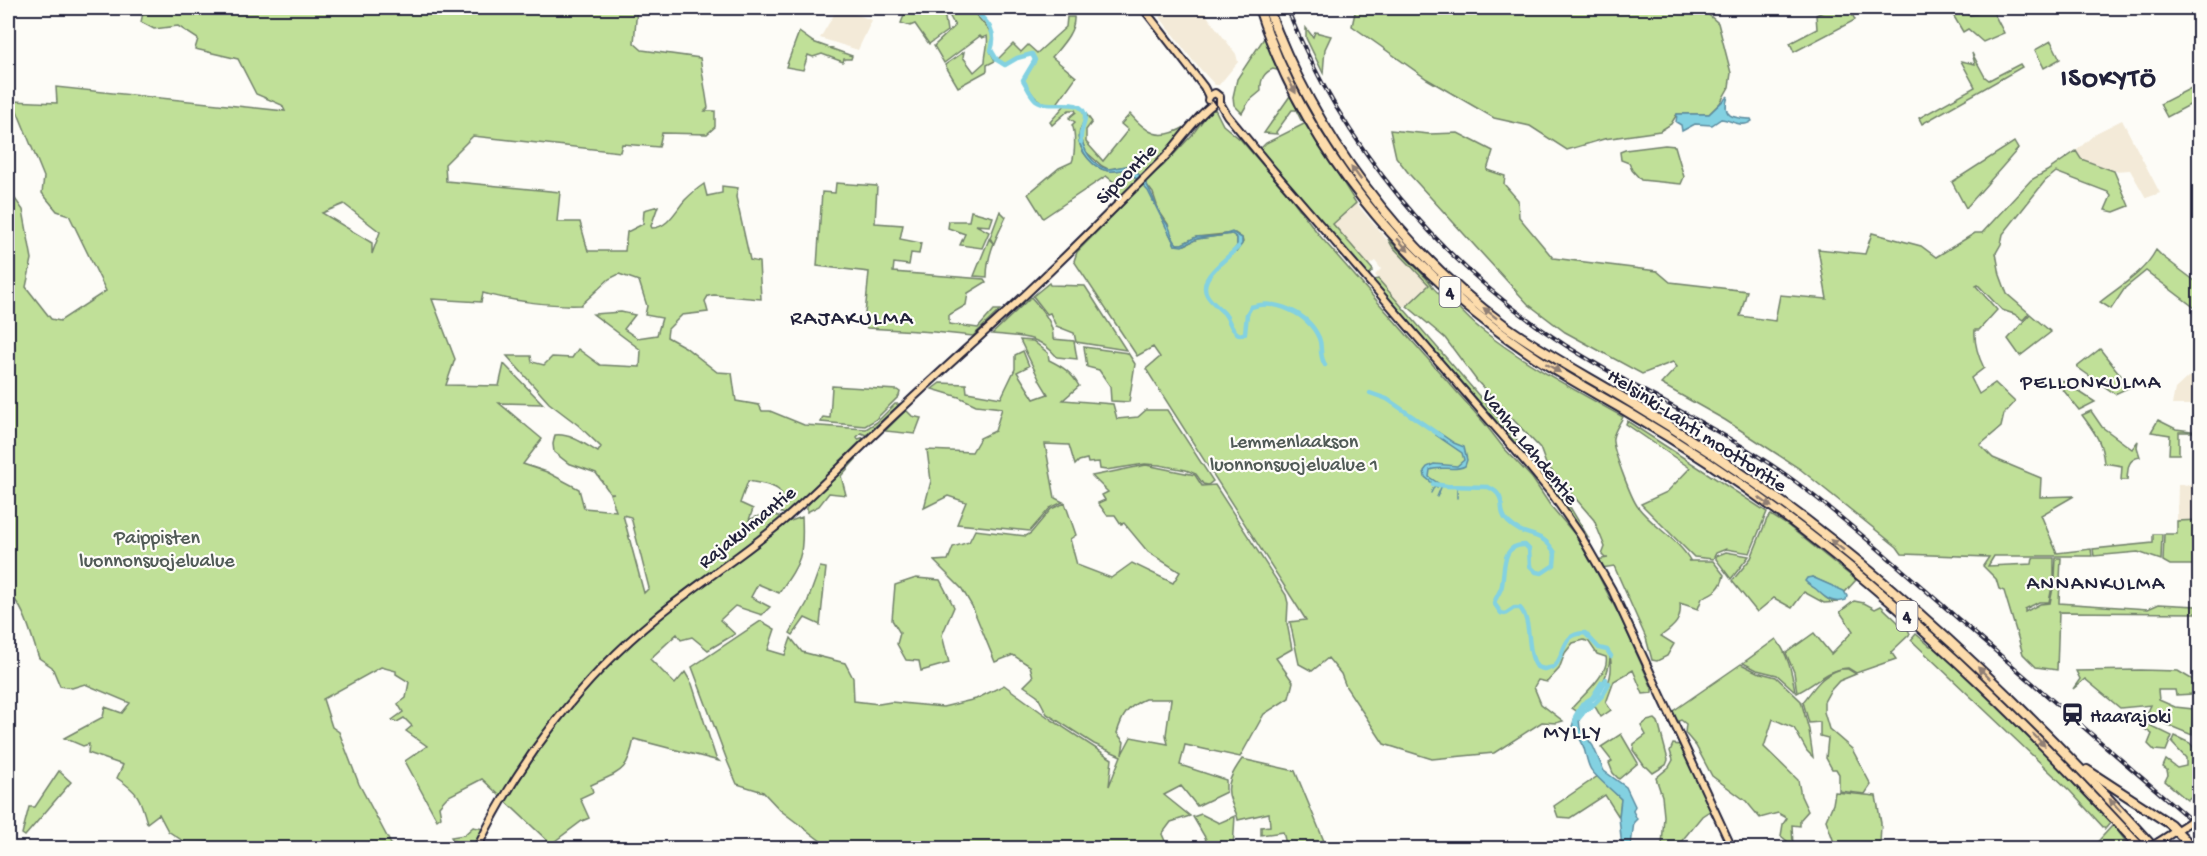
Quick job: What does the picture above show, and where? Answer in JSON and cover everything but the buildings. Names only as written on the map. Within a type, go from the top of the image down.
[{"type":"highway","name":"Helsinki-Lahti moottoritie","points":[[1259,8],[1284,71],[1336,161],[1362,198],[1434,277],[1475,313],[1528,352],[1717,468],[1801,528],[1855,571],[1951,655],[2011,712],[2107,811],[2140,849]]},
{"type":"highway","name":"Helsinki-Lahti moottoritie","points":[[1268,8],[1313,107],[1343,155],[1392,219],[1458,287],[1506,326],[1674,429],[1806,520],[1911,606],[2064,751],[2154,849]]},
{"type":"highway","points":[[2064,751],[2105,783],[2178,830],[2193,849]]},
{"type":"highway","points":[[2107,811],[2135,849]]},
{"type":"main road","name":"Vanha Lahdentie","points":[[1143,8],[1213,101],[1529,466],[1581,536],[1612,590],[1732,849]]},
{"type":"main road","name":"Sipoontie","points":[[1067,254],[1172,149],[1213,101]]},
{"type":"main road","name":"Rajakulmantie","points":[[477,849],[498,807],[524,766],[562,713],[594,677],[655,619],[758,542],[786,518],[1067,254]]},
{"type":"main road","points":[[2148,849],[2197,816]]},
{"type":"shaded area","points":[[838,8],[872,20],[858,50],[820,38]]},
{"type":"shaded area","points":[[1153,8],[1201,8],[1236,54],[1238,62],[1219,85],[1215,85],[1193,61]]},
{"type":"shaded area","points":[[2122,120],[2160,193],[2146,198],[2130,170],[2114,171],[2081,159],[2076,151],[2096,133]]},
{"type":"shaded area","points":[[1356,203],[1429,285],[1407,306],[1403,306],[1393,298],[1375,275],[1381,269],[1375,261],[1368,266],[1332,223]]},
{"type":"shaded area","points":[[2188,377],[2199,378],[2199,405],[2172,405],[2175,389]]},
{"type":"shaded area","points":[[2178,484],[2199,486],[2199,520],[2177,521]]},
{"type":"green space","name":"Paippisten luonnonsuojelualue","points":[[144,8],[637,8],[634,43],[642,50],[700,58],[708,108],[705,111],[715,111],[715,127],[707,134],[662,133],[659,147],[622,144],[620,152],[473,136],[445,164],[446,181],[560,192],[557,222],[580,222],[588,251],[625,251],[627,232],[643,224],[644,210],[658,206],[651,226],[652,228],[663,225],[685,200],[704,184],[707,196],[722,193],[722,186],[738,188],[736,197],[750,260],[759,262],[761,299],[708,296],[705,301],[708,312],[682,315],[668,329],[667,337],[685,347],[717,372],[732,373],[736,401],[759,405],[762,411],[770,411],[804,425],[866,429],[877,422],[895,404],[900,404],[866,435],[861,433],[857,437],[858,439],[865,437],[839,462],[842,465],[789,515],[781,513],[783,504],[780,491],[748,481],[740,503],[753,509],[749,520],[769,514],[779,516],[788,522],[802,517],[800,558],[792,573],[779,593],[758,584],[751,597],[770,607],[762,615],[735,606],[720,620],[735,634],[708,650],[692,637],[681,640],[677,634],[650,659],[675,684],[685,672],[692,684],[716,758],[719,761],[634,739],[629,759],[621,770],[591,785],[593,792],[580,798],[589,818],[551,844],[482,779],[447,797],[439,806],[441,817],[437,820],[405,761],[427,746],[406,731],[412,726],[404,718],[397,722],[392,720],[403,712],[398,704],[406,698],[409,682],[396,674],[396,671],[381,667],[323,699],[332,727],[339,732],[359,784],[393,848],[219,848],[208,842],[189,845],[168,831],[159,814],[147,823],[138,796],[117,778],[123,765],[88,753],[89,744],[83,746],[64,738],[103,717],[105,707],[122,713],[130,703],[85,684],[72,688],[60,686],[52,667],[39,658],[23,614],[8,594],[8,189],[23,210],[32,259],[26,287],[51,319],[60,321],[106,291],[69,215],[57,211],[42,193],[44,177],[13,101],[57,103],[56,87],[285,111],[282,105],[256,94],[238,59],[195,49],[198,39],[178,26],[154,29],[141,22]],"holes":[[[344,204],[380,232],[372,254],[372,243],[322,213]],[[619,274],[639,281],[647,306],[645,315],[662,318],[657,335],[637,338],[624,329],[635,315],[621,312],[593,314],[641,350],[640,367],[600,365],[578,349],[572,358],[552,357],[544,365],[532,362],[531,356],[507,356],[549,403],[578,425],[601,447],[598,452],[578,440],[561,435],[555,435],[553,444],[554,452],[568,463],[596,473],[610,493],[614,493],[610,494],[616,511],[584,508],[579,489],[547,472],[523,464],[542,439],[499,403],[543,404],[504,364],[499,386],[446,385],[455,359],[432,299],[481,302],[483,293],[531,302],[581,305],[609,279]],[[623,515],[631,517],[649,588],[644,593]]]},
{"type":"green space","points":[[902,8],[937,8],[945,18],[947,31],[929,44],[915,24],[910,26],[901,23],[905,13]]},
{"type":"green space","points":[[954,8],[970,8],[994,39],[990,51],[995,61],[987,65],[987,71],[958,87],[945,65],[964,52],[963,57],[974,72],[985,62],[987,36],[982,38],[980,36],[944,63],[934,46],[955,26],[948,13]]},
{"type":"green space","points":[[1356,8],[1441,8],[1449,10],[1453,8],[1701,8],[1718,23],[1731,73],[1729,87],[1720,103],[1709,114],[1677,114],[1671,124],[1660,131],[1604,139],[1567,150],[1530,126],[1494,118],[1427,79],[1352,26]]},
{"type":"green space","points":[[1831,8],[1849,8],[1855,20],[1794,52],[1790,43],[1817,29],[1816,15]]},
{"type":"green space","points":[[1949,8],[1961,9],[1968,15],[1991,8],[2004,33],[1983,42],[1968,29],[1963,32]]},
{"type":"green space","points":[[1067,17],[1074,17],[1074,23],[1067,38],[1052,57],[1076,77],[1056,105],[1044,103],[1036,98],[1024,80],[1036,60],[1032,54],[1017,57],[1005,65],[997,60],[1013,44],[1021,52],[1028,45],[1037,53],[1066,27]]},
{"type":"green space","points":[[1306,28],[1313,37],[1315,32],[1331,36],[1325,49],[1323,73],[1306,38]]},
{"type":"green space","points":[[799,32],[813,42],[852,56],[851,59],[844,59],[843,62],[822,54],[813,57],[808,55],[803,70],[786,67]]},
{"type":"green space","points":[[1266,35],[1281,71],[1273,69],[1265,75],[1261,83],[1261,91],[1249,101],[1242,113],[1234,105],[1233,97],[1237,79]]},
{"type":"green space","points":[[2051,41],[2060,59],[2044,68],[2035,50]]},
{"type":"green space","points":[[1972,53],[1989,80],[2020,64],[2022,67],[1922,124],[1919,118],[1975,87],[1961,61],[1975,64]]},
{"type":"green space","points":[[2199,84],[2199,100],[2167,117],[2160,104]]},
{"type":"green space","points":[[1290,96],[1304,121],[1301,120],[1296,110],[1292,110],[1276,132],[1277,134],[1264,133]]},
{"type":"green space","points":[[1065,105],[1077,105],[1082,108],[1084,121],[1079,132],[1079,142],[1092,163],[1103,170],[1128,170],[1138,180],[1119,199],[1115,183],[1106,176],[1043,218],[1028,194],[1059,168],[1072,162],[1075,144],[1072,125],[1075,122],[1069,118],[1076,112],[1075,110],[1069,110],[1052,125],[1050,122]]},
{"type":"green space","name":"Lemmenlaakson luonnonsuojelualue 1","points":[[1215,109],[1223,125],[1241,140],[1292,199],[1319,235],[1532,478],[1550,505],[1577,537],[1590,561],[1608,558],[1602,555],[1605,547],[1594,520],[1546,464],[1540,448],[1477,381],[1445,338],[1407,306],[1429,285],[1388,239],[1437,292],[1478,327],[1533,365],[1623,417],[1613,443],[1622,473],[1638,507],[1685,552],[1690,560],[1688,561],[1713,561],[1724,575],[1717,589],[1702,598],[1698,609],[1680,603],[1679,618],[1661,636],[1674,644],[1667,656],[1657,661],[1652,660],[1646,638],[1614,566],[1595,569],[1621,619],[1652,688],[1652,693],[1643,694],[1633,670],[1614,681],[1606,703],[1611,710],[1601,717],[1594,705],[1603,694],[1608,682],[1611,669],[1610,656],[1609,667],[1602,684],[1596,694],[1582,705],[1578,712],[1572,708],[1600,677],[1604,670],[1606,657],[1597,654],[1589,642],[1584,640],[1573,643],[1565,653],[1559,669],[1547,682],[1538,680],[1534,687],[1541,704],[1563,721],[1542,722],[1494,753],[1432,759],[1384,744],[1346,687],[1341,674],[1328,658],[1312,671],[1299,664],[1290,622],[1306,620],[1146,369],[1160,357],[1153,347],[1137,356],[1074,261],[1077,252],[1142,183],[1149,191],[1172,238],[1153,193],[1144,181],[1163,166],[1192,135],[1209,112]],"holes":[[[1235,233],[1242,238],[1243,242],[1236,252],[1234,251],[1237,238],[1232,234],[1197,239],[1185,245],[1175,245],[1172,239],[1177,244],[1182,244],[1196,237]]]},
{"type":"green space","points":[[1084,111],[1092,122],[1086,130],[1086,142],[1103,161],[1128,130],[1121,124],[1130,114],[1142,126],[1154,133],[1168,134],[1185,127],[1185,133],[1141,178],[1127,166],[1108,169],[1085,151],[1080,132],[1085,123]]},
{"type":"green space","points":[[1306,123],[1356,203],[1333,224],[1373,270],[1368,276],[1259,150],[1266,143]]},
{"type":"green space","points":[[1390,130],[1429,134],[1458,133],[1493,151],[1487,170],[1505,176],[1504,184],[1518,200],[1519,217],[1553,258],[1657,271],[1670,282],[1747,291],[1740,316],[1775,321],[1780,295],[1827,299],[1818,249],[1865,254],[1872,233],[1921,246],[1936,257],[1975,233],[1982,233],[2031,180],[2076,151],[2081,159],[2114,171],[2129,206],[2114,212],[2105,210],[2111,196],[2108,192],[2056,172],[2045,181],[2003,234],[1996,253],[2000,275],[2007,294],[2029,313],[2023,320],[2002,310],[1978,285],[1976,286],[1997,310],[1979,330],[1975,330],[1977,350],[1984,368],[1971,378],[1979,394],[1995,383],[2015,402],[2004,414],[2001,427],[1980,445],[1993,458],[2041,478],[2040,497],[2074,496],[2041,515],[2057,553],[2091,549],[2092,556],[1994,556],[1988,566],[2032,564],[2033,558],[2054,558],[2054,577],[2049,602],[2039,602],[2025,609],[2025,612],[2040,604],[2050,603],[2055,578],[2056,558],[2061,558],[2059,603],[2148,609],[2159,604],[2196,606],[2196,613],[2059,612],[2057,670],[2036,667],[2023,654],[2004,591],[1999,589],[1996,579],[1983,566],[1989,557],[1902,554],[1897,547],[1800,469],[1725,420],[1661,384],[1677,367],[1673,362],[1642,374],[1565,332],[1528,304],[1410,175],[1396,157]]},
{"type":"green space","points":[[2014,142],[2018,149],[1966,208],[1952,182]]},
{"type":"green space","points":[[1675,146],[1684,177],[1681,184],[1641,180],[1629,163],[1621,160],[1620,152],[1625,150]]},
{"type":"green space","points":[[836,183],[877,186],[875,223],[903,225],[900,239],[921,243],[919,254],[911,253],[909,265],[894,263],[893,272],[984,279],[986,282],[968,293],[966,305],[949,315],[949,324],[978,328],[994,310],[1000,310],[973,336],[867,328],[864,325],[869,272],[817,266],[822,192],[835,193]]},
{"type":"green space","points":[[971,211],[993,217],[990,226],[976,225],[989,232],[982,248],[960,245],[965,234],[948,228],[949,221],[969,221]]},
{"type":"green space","points":[[1000,211],[1006,217],[990,253],[987,277],[974,276],[989,239],[993,243],[990,238]]},
{"type":"green space","points":[[2156,250],[2199,284],[2199,311],[2146,271],[2125,288],[2111,309],[2100,302],[2145,266]]},
{"type":"green space","points":[[1378,279],[1558,487],[1588,537],[1584,535],[1531,461],[1373,280]]},
{"type":"green space","points":[[1049,283],[1050,285],[1085,286],[1126,350],[1076,342],[1074,333],[1056,326],[1050,313],[1047,314],[1033,296]]},
{"type":"green space","points":[[1031,297],[1049,321],[1053,339],[1074,341],[1077,359],[1057,357],[1035,340],[992,334]]},
{"type":"green space","points":[[2030,314],[2051,332],[2020,356],[2008,339]]},
{"type":"green space","points":[[1020,340],[1033,341],[1048,353],[1049,360],[1066,370],[1076,381],[1079,386],[1063,400],[1113,404],[1117,419],[1138,417],[1146,410],[1167,410],[1213,481],[1208,485],[1203,484],[1196,474],[1159,465],[1145,464],[1106,470],[1100,469],[1099,462],[1088,463],[1087,459],[1075,465],[1069,445],[1045,444],[1055,498],[1063,502],[1050,508],[1030,531],[957,524],[966,502],[948,496],[924,508],[931,481],[927,450],[972,452],[980,438],[995,431],[1002,408],[976,405],[932,389],[940,383],[966,384],[967,392],[1001,398],[1015,369],[1015,355],[1023,351],[1029,366],[1017,372],[1034,399],[1048,394]]},
{"type":"green space","points":[[1084,347],[1128,353],[1135,364],[1129,402],[1111,401],[1110,386],[1099,370],[1087,367]]},
{"type":"green space","points":[[2100,349],[2130,387],[2115,394],[2077,367]]},
{"type":"green space","points":[[2061,380],[2095,402],[2079,410],[2057,382]]},
{"type":"green space","points":[[832,386],[900,392],[899,396],[875,420],[865,426],[821,422],[823,417],[830,418]]},
{"type":"green space","points":[[906,410],[912,416],[921,418],[915,434],[885,431]]},
{"type":"green space","points":[[2091,411],[2102,427],[2132,449],[2138,441],[2140,457],[2130,462],[2127,480],[2121,480],[2122,466],[2104,463],[2102,449],[2097,438],[2082,415]]},
{"type":"green space","points":[[2158,420],[2176,429],[2199,432],[2179,432],[2179,454],[2169,454],[2170,435],[2151,432]]},
{"type":"green space","points":[[1627,421],[1767,512],[1750,553],[1726,549],[1716,553],[1713,559],[1694,557],[1641,504],[1667,492],[1690,468],[1626,424]]},
{"type":"green space","points":[[858,457],[841,476],[846,495],[829,493],[819,506],[807,512],[807,506],[820,491]]},
{"type":"green space","points":[[1146,465],[1195,475],[1202,486],[1215,485],[1286,595],[1288,603],[1287,623],[1292,649],[1276,658],[1293,682],[1289,698],[1264,714],[1240,757],[1185,745],[1180,765],[1226,780],[1226,792],[1197,806],[1181,786],[1164,795],[1190,816],[1171,822],[1162,834],[1168,848],[830,848],[780,810],[763,792],[737,784],[692,667],[761,621],[775,629],[768,650],[785,655],[791,638],[802,652],[845,663],[853,678],[854,701],[943,707],[976,699],[1004,685],[1112,759],[1109,786],[1121,756],[1094,744],[1047,714],[1037,695],[1024,686],[1033,677],[1030,666],[1013,655],[995,662],[972,606],[962,589],[934,561],[948,560],[953,547],[969,542],[975,530],[1026,536],[1051,509],[1065,503],[1076,535],[1070,539],[1077,565],[1111,578],[1132,563],[1173,583],[1180,572],[1148,552],[1115,515],[1107,515],[1098,503],[1105,500],[1102,495],[1108,492],[1092,476]],"holes":[[[1145,699],[1171,699],[1166,735],[1168,744],[1131,737],[1122,754],[1124,742],[1117,733],[1126,712]]]},
{"type":"green space","points":[[1771,515],[1856,580],[1845,592],[1812,577],[1806,581],[1826,598],[1839,602],[1824,603],[1804,592],[1792,608],[1774,598],[1757,612],[1732,581],[1751,558],[1767,519]]},
{"type":"green space","points":[[2199,520],[2198,565],[2170,565],[2163,561],[2164,534],[2177,534],[2177,521]]},
{"type":"green space","points":[[2153,534],[2162,534],[2161,560],[2138,552],[2094,556],[2093,549],[2153,543]]},
{"type":"green space","points":[[1726,552],[1749,556],[1731,579],[1716,559],[1716,556]]},
{"type":"green space","points":[[820,567],[826,568],[820,625],[805,618],[793,635],[790,633],[807,603]]},
{"type":"green space","points":[[916,578],[940,580],[954,607],[942,635],[949,663],[921,671],[919,661],[906,660],[897,644],[900,633],[892,620],[895,585]]},
{"type":"green space","points":[[1854,601],[1875,609],[1881,606],[1900,624],[1907,627],[1910,634],[1891,652],[1896,659],[1856,673],[1848,668],[1834,671],[1797,693],[1794,672],[1786,653],[1814,633],[1831,654],[1853,631],[1840,612]]},
{"type":"green space","points":[[1916,634],[1930,646],[1936,646],[2061,768],[2111,822],[2105,829],[2070,791],[1911,640]]},
{"type":"green space","points":[[1776,639],[1786,657],[1795,691],[1777,675],[1757,670],[1743,663]]},
{"type":"green space","points":[[1741,664],[1757,672],[1776,677],[1801,701],[1813,757],[1794,728],[1773,719],[1764,747],[1798,780],[1801,796],[1808,811],[1800,820],[1800,826],[1792,825],[1793,846],[1781,836],[1783,824],[1787,818],[1778,813],[1760,818],[1746,801],[1712,776],[1696,746],[1685,733],[1686,724],[1681,720],[1676,722],[1673,711]]},
{"type":"green space","points":[[1841,669],[1848,669],[1856,674],[1839,681],[1830,691],[1824,702],[1824,712],[1829,729],[1852,749],[1871,785],[1865,794],[1839,791],[1839,774],[1836,769],[1832,769],[1826,758],[1828,738],[1820,736],[1820,722],[1809,723],[1803,702],[1823,678]]},
{"type":"green space","points":[[2076,671],[2178,671],[2193,680],[2193,694],[2176,695],[2175,690],[2158,690],[2159,700],[2175,707],[2193,709],[2192,735],[2146,716],[2151,705],[2120,708],[2085,679],[2073,689],[2080,679]]},
{"type":"green space","points":[[1655,719],[1658,722],[1668,760],[1666,765],[1653,773],[1645,767],[1633,750],[1634,744],[1646,735],[1641,726]]},
{"type":"green space","points":[[2143,722],[2172,736],[2166,751],[2154,750],[2148,744],[2152,734],[2143,728]]},
{"type":"green space","points":[[1621,734],[1638,763],[1619,779],[1613,773],[1609,763],[1612,761],[1601,747]]},
{"type":"green space","points":[[2175,736],[2190,743],[2194,748],[2194,794],[2187,800],[2165,781],[2168,775],[2167,770],[2163,767],[2166,760],[2177,768],[2186,766],[2186,758],[2172,743]]},
{"type":"green space","points":[[1673,744],[1680,745],[1711,810],[1702,816],[1676,848],[1664,848],[1662,846],[1664,816],[1662,796],[1656,778],[1669,767],[1673,760],[1670,751]]},
{"type":"green space","points":[[1242,759],[1295,771],[1324,841],[1308,845],[1310,848],[1287,848],[1283,832],[1261,835],[1261,827],[1270,826],[1269,813],[1238,820],[1228,790],[1233,774]]},
{"type":"green space","points":[[59,771],[71,782],[25,836],[22,834],[29,807],[35,807]]},
{"type":"green space","points":[[1598,776],[1621,799],[1619,817],[1605,795],[1570,818],[1558,817],[1554,806]]},
{"type":"green space","points":[[1835,792],[1876,796],[1881,823],[1880,846],[1836,848],[1826,820]]},
{"type":"green space","points":[[1201,814],[1219,823],[1235,816],[1233,848],[1201,848],[1206,839],[1193,817]]},
{"type":"green space","points":[[2113,825],[2131,848],[2092,848]]},
{"type":"green space","points":[[473,827],[484,829],[475,848],[459,848],[451,837],[464,835]]},
{"type":"water","points":[[1728,96],[1726,109],[1728,113],[1734,117],[1752,121],[1741,124],[1721,119],[1712,125],[1695,124],[1682,131],[1681,125],[1676,122],[1677,114],[1709,114]]},
{"type":"water","points":[[1081,136],[1086,151],[1097,164],[1107,169],[1127,166],[1139,175],[1148,186],[1177,244],[1196,237],[1217,236],[1197,239],[1182,246],[1175,245],[1148,191],[1128,170],[1108,171],[1092,163],[1082,148],[1078,137]]},
{"type":"water","points":[[1232,232],[1242,238],[1242,244],[1236,252],[1233,251],[1237,246],[1237,238],[1232,234],[1222,236]]},
{"type":"water","points":[[1438,432],[1464,447],[1467,460],[1465,466],[1461,468],[1430,470],[1429,477],[1438,483],[1437,487],[1425,477],[1424,471],[1427,467],[1434,464],[1457,466],[1464,460],[1462,453],[1436,435]]},
{"type":"water","points":[[1812,577],[1844,591],[1847,596],[1846,600],[1834,601],[1824,596],[1805,581]]},
{"type":"water","points":[[1575,717],[1579,718],[1580,728],[1593,746],[1604,771],[1626,787],[1635,806],[1633,811],[1637,819],[1634,822],[1631,845],[1633,848],[1622,848],[1619,817],[1621,799],[1590,768],[1582,743],[1571,730]]},
{"type":"waterway","points":[[973,8],[990,26],[993,37],[991,50],[997,60],[1005,65],[1017,58],[1032,54],[1035,60],[1023,80],[1036,100],[1049,104],[1071,104],[1082,109],[1085,119],[1081,142]]},
{"type":"waterway","points":[[1238,247],[1215,269],[1206,282],[1205,288],[1209,298],[1224,313],[1234,330],[1240,335],[1245,333],[1247,314],[1251,307],[1271,305],[1299,315],[1314,329],[1319,338],[1325,365]]},
{"type":"waterway","points":[[1370,393],[1387,399],[1441,436]]},
{"type":"waterway","points":[[1433,484],[1488,487],[1499,495],[1502,512],[1508,522],[1521,531],[1544,540],[1555,553],[1554,565],[1542,573],[1536,572],[1530,566],[1529,549],[1525,545],[1512,549],[1508,553],[1501,587],[1494,603],[1501,613],[1505,614],[1514,608],[1520,608],[1524,614],[1531,653],[1537,667],[1544,669],[1554,667],[1565,645],[1571,637],[1577,634],[1585,633],[1599,648],[1607,650],[1611,656]]},
{"type":"waterway","points":[[1431,493],[1435,485]]},
{"type":"waterway","points":[[1437,497],[1442,485]]},
{"type":"waterway","points":[[1457,486],[1457,498]]},
{"type":"waterway","points":[[1575,722],[1583,706],[1598,695],[1606,679]]},
{"type":"waterway","points":[[1602,682],[1609,683],[1603,695],[1589,709],[1592,704],[1590,704],[1579,718],[1575,717],[1582,704],[1592,698],[1602,682]]},
{"type":"waterway","points":[[1586,712],[1589,709]]},
{"type":"waterway","points":[[1578,715],[1583,715]]},
{"type":"railway","points":[[1287,8],[1310,59],[1336,107],[1366,154],[1400,198],[1477,278],[1565,345],[1740,445],[1796,482],[1881,551],[2200,828]]},
{"type":"place","name":"Haarajoki","points":[[2072,715]]},
{"type":"district","name":"ISOKYTÖ","points":[[2109,76]]},
{"type":"district","name":"RAJAKULMA","points":[[852,316]]},
{"type":"district","name":"PELLONKULMA","points":[[2091,381]]},
{"type":"district","name":"ANNANKULMA","points":[[2096,582]]},
{"type":"district","name":"MYLLY","points":[[1573,730]]}]
